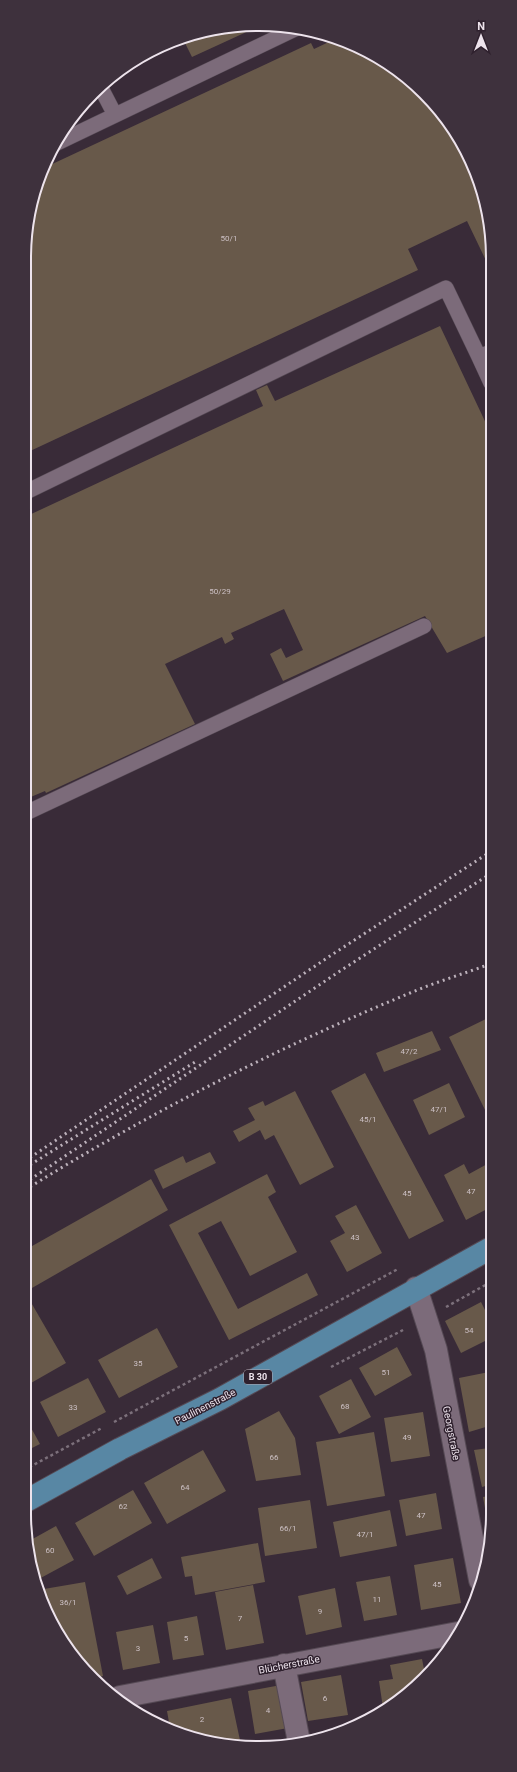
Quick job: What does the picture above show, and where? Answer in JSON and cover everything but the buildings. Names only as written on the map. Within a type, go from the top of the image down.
[{"type":"main road","name":"Paulinenstraße","points":[[31,1498],[120,1449],[220,1399],[416,1288],[486,1251]]},
{"type":"street","name":"Georgstraße","points":[[416,1288],[436,1350],[478,1571]]},
{"type":"street","name":"Blücherstraße","points":[[123,1696],[452,1634]]},
{"type":"street","points":[[284,1665],[297,1738]]},
{"type":"lane","points":[[64,139],[287,33]]},
{"type":"lane","points":[[103,92],[115,115]]},
{"type":"lane","points":[[31,490],[446,288],[485,354]]},
{"type":"lane","points":[[31,812],[424,626]]},
{"type":"path","points":[[113,1423],[403,1266]]},
{"type":"path","points":[[31,1466],[106,1427]]},
{"type":"railway","points":[[31,1157],[333,954],[486,855]]},
{"type":"railway","points":[[31,1179],[340,971],[486,877]]},
{"type":"railway","points":[[31,1186],[165,1109],[262,1059],[410,993],[486,965]]},
{"type":"railway","points":[[31,1164],[195,1062]]}]
